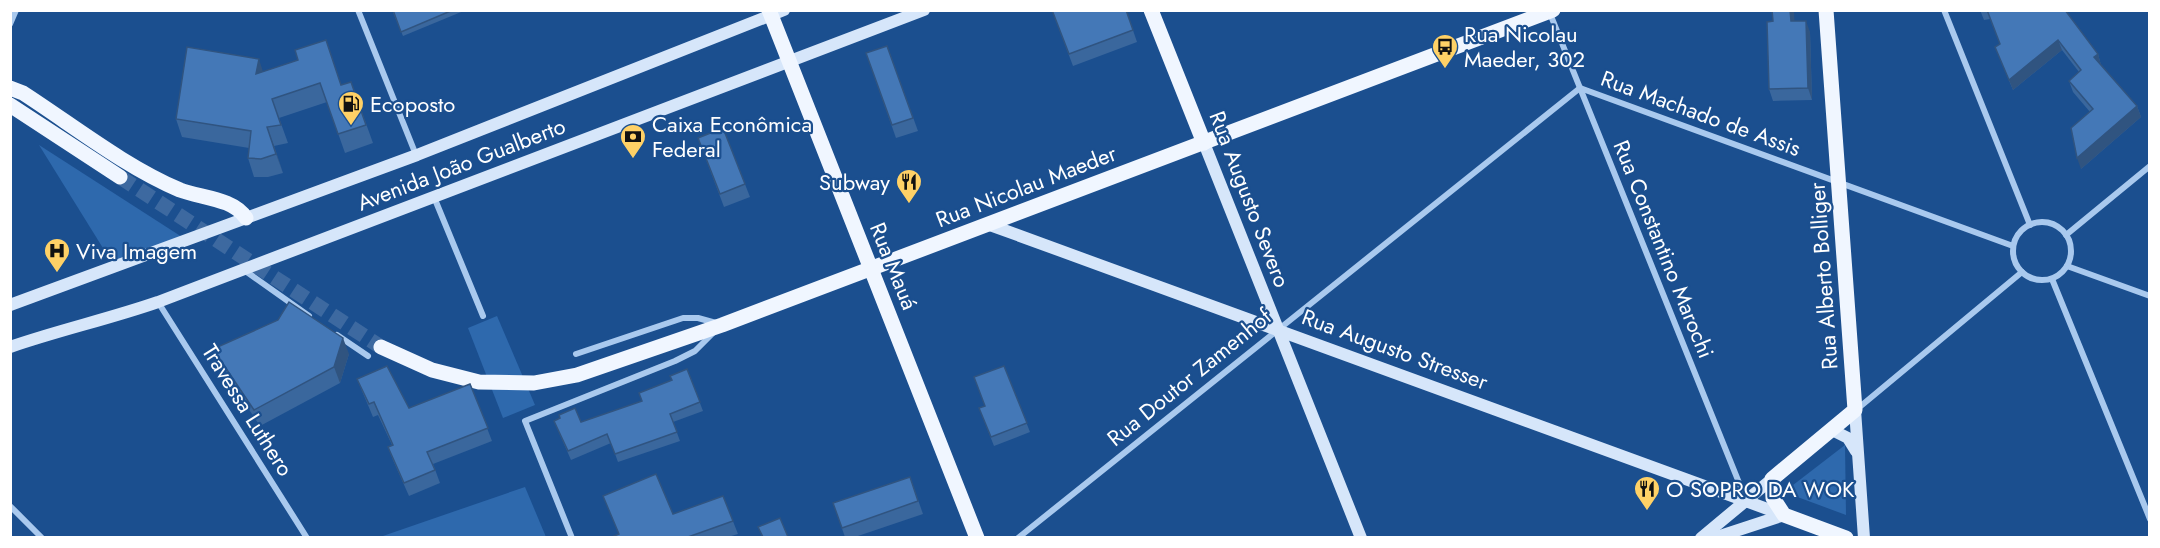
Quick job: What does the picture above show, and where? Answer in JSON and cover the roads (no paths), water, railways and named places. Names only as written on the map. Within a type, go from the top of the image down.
[{"type":"main road","name":"Rua Augusto Severo","points":[[1151,10],[1204,143]]},
{"type":"main road","name":"Rua Alberto Bolliger","points":[[1826,10],[1855,410]]},
{"type":"main road","name":"Rua Nicolau Maeder","points":[[381,347],[422,366],[455,377],[510,385],[578,375],[722,325],[990,225],[1551,11]]},
{"type":"main road","name":"Rua Mauá","points":[[774,12],[789,62],[977,537]]},
{"type":"main road","points":[[10,88],[23,93],[154,177],[208,200],[231,204],[246,218]]},
{"type":"main road","points":[[10,105],[120,177]]},
{"type":"main road","points":[[1784,515],[1773,498],[1772,479],[1855,410]]},
{"type":"main road","name":"Rua Augusto Stresser","points":[[1784,515],[1846,537]]},
{"type":"street","points":[[10,24],[16,10]]},
{"type":"street","points":[[358,10],[417,155]]},
{"type":"street","name":"Avenida João Gualberto","points":[[10,347],[158,302],[924,10]]},
{"type":"street","points":[[1944,10],[2030,225]]},
{"type":"street","name":"Rua Constantino Marochi","points":[[1551,11],[1746,501]]},
{"type":"street","name":"Avenida João Gualberto","points":[[10,305],[417,155],[774,12]]},
{"type":"street","name":"Rua Machado de Assis","points":[[1580,88],[2013,246]]},
{"type":"street","name":"Rua Doutor Zamenhof","points":[[1018,537],[1580,88]]},
{"type":"street","name":"Rua Augusto Severo","points":[[1204,143],[1361,537]]},
{"type":"street","points":[[2066,235],[2150,166]]},
{"type":"street","points":[[434,197],[483,316]]},
{"type":"street","points":[[2046,223],[2061,229],[2066,235],[2071,250],[2067,266],[2052,279],[2036,280],[2022,272],[2014,259],[2013,246],[2017,236],[2030,225],[2046,223]]},
{"type":"street","name":"Rua Augusto Stresser","points":[[990,225],[1784,515]]},
{"type":"street","points":[[2067,266],[2150,296]]},
{"type":"street","points":[[243,270],[319,322]]},
{"type":"street","points":[[1855,410],[2022,272]]},
{"type":"street","points":[[2052,279],[2150,519]]},
{"type":"street","name":"Travessa Luthero","points":[[158,302],[307,537]]},
{"type":"street","points":[[572,537],[525,421],[675,361],[695,351],[722,325],[698,318],[682,318],[576,354]]},
{"type":"street","points":[[329,329],[368,356]]},
{"type":"street","name":"Rua Alberto Bolliger","points":[[1855,410],[1864,537]]},
{"type":"street","points":[[1832,430],[1848,438],[1859,458]]},
{"type":"street","points":[[1701,537],[1772,479]]},
{"type":"street","points":[[10,506],[42,537]]},
{"type":"street","points":[[1714,537],[1784,515]]},
{"type":"tunnel","points":[[120,177],[381,347]]},
{"type":"place","name":"Rua Nicolau Maeder, 302","points":[[1445,70]]},
{"type":"place","name":"Ecoposto","points":[[351,127]]},
{"type":"place","name":"Caixa Econômica Federal","points":[[633,160]]},
{"type":"place","name":"Subway","points":[[909,205]]},
{"type":"place","name":"Viva Imagem","points":[[57,274]]},
{"type":"place","name":"O SOPRO DA WOK","points":[[1647,512]]}]
